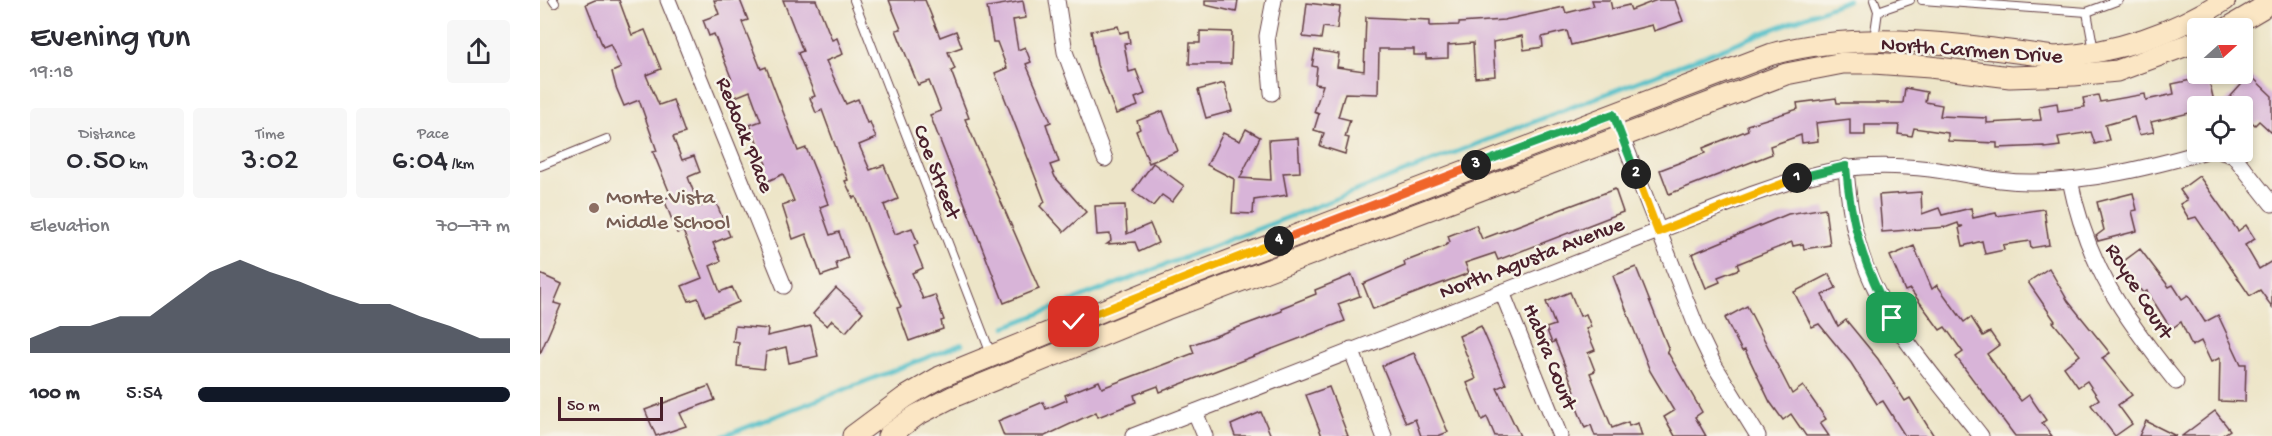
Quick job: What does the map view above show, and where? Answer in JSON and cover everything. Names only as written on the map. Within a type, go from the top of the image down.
[{"type":"main road","name":"North Carmen Drive","points":[[853,436],[904,398],[940,377],[1168,284],[1772,54],[1836,42],[1899,39],[2055,57],[2122,46],[2174,27],[2225,0]]},
{"type":"main road","points":[[2245,18],[2264,7]]},
{"type":"main road","name":"North Carmen Drive","points":[[888,436],[917,415],[999,376],[1186,301],[1786,74],[1843,63],[1873,63],[1930,67],[2002,77],[2053,76],[2117,71],[2187,45]]},
{"type":"street","name":"Redoak Place","points":[[668,0],[784,286]]},
{"type":"street","points":[[1057,0],[1065,52],[1105,159]]},
{"type":"street","points":[[1272,93],[1267,36],[1274,0]]},
{"type":"street","points":[[1613,114],[1658,232],[1713,363],[1758,436]]},
{"type":"street","name":"North Agusta Avenue","points":[[1133,436],[1351,349],[1779,184],[1846,166],[1932,169],[1998,180],[2070,180],[2126,173],[2187,156]]},
{"type":"street","points":[[2238,162],[2272,204]]},
{"type":"street","points":[[1846,166],[1857,239],[1877,293],[1905,336],[1981,436]]},
{"type":"street","name":"Royce Court","points":[[2070,180],[2083,234],[2100,274],[2123,312],[2176,382]]},
{"type":"street","name":"Habra Court","points":[[1502,292],[1560,436]]},
{"type":"street","points":[[1351,349],[1384,436]]},
{"type":"street","points":[[1195,412],[1205,436]]},
{"type":"lane","name":"Coe Street","points":[[854,0],[991,356]]},
{"type":"lane","points":[[1873,63],[1878,11],[1874,0]]},
{"type":"lane","points":[[1878,11],[1910,0]]},
{"type":"lane","points":[[1922,0],[2086,12],[2119,0]]},
{"type":"lane","points":[[2086,12],[2095,52]]},
{"type":"lane","points":[[540,166],[607,139]]},
{"type":"building","points":[[595,0],[619,0],[632,35],[645,30],[661,69],[646,75],[659,105],[673,100],[685,133],[673,137],[682,160],[694,156],[700,172],[688,177],[699,207],[715,200],[730,236],[713,243],[721,261],[710,266],[720,292],[732,287],[739,302],[705,316],[698,298],[689,301],[682,286],[702,278],[683,231],[677,233],[664,199],[671,196],[653,152],[657,151],[639,100],[624,106],[616,87],[612,72],[621,68],[610,44],[603,47],[586,4]]},
{"type":"building","points":[[714,0],[740,0],[748,20],[742,22],[761,69],[766,67],[798,151],[806,148],[823,190],[828,204],[820,207],[830,235],[839,232],[848,258],[836,263],[838,270],[821,276],[806,234],[793,239],[782,205],[794,201],[783,174],[768,181],[762,166],[766,164],[750,125],[761,121],[750,91],[733,98],[727,82],[732,80],[714,34],[709,36],[703,20],[719,14]]},
{"type":"building","points":[[783,0],[816,0],[832,40],[837,38],[843,54],[826,61],[846,104],[858,99],[867,123],[870,122],[876,138],[859,145],[870,170],[884,165],[898,199],[884,205],[895,234],[912,228],[918,244],[914,246],[923,268],[912,273],[923,299],[935,295],[944,320],[941,321],[943,329],[909,341],[897,308],[901,307],[879,258],[856,197],[853,198],[845,181],[848,180],[822,110],[816,113],[810,98],[815,96],[798,53],[803,51]]},
{"type":"building","points":[[889,0],[925,0],[940,37],[956,31],[962,47],[948,52],[955,69],[951,71],[969,118],[965,119],[1039,289],[1004,303],[930,115],[941,111],[929,81],[918,85],[896,30],[901,29]]},
{"type":"building","points":[[1205,0],[1238,0],[1236,12],[1205,5]]},
{"type":"building","points":[[1592,0],[1610,0],[1612,9],[1629,5],[1631,10],[1657,0],[1675,0],[1683,21],[1654,31],[1652,25],[1571,45],[1567,31],[1542,37],[1543,47],[1524,50],[1522,36],[1493,42],[1495,76],[1475,78],[1473,43],[1448,45],[1448,58],[1426,59],[1426,55],[1414,55],[1414,49],[1379,49],[1378,94],[1345,93],[1338,117],[1350,120],[1345,137],[1349,138],[1345,154],[1320,146],[1324,133],[1314,130],[1319,114],[1314,112],[1323,85],[1315,84],[1317,67],[1312,66],[1315,50],[1339,54],[1337,67],[1364,71],[1366,17],[1430,20],[1430,26],[1459,25],[1459,23],[1504,20],[1564,7],[1566,13],[1594,6]]},
{"type":"building","points":[[1023,1],[1026,18],[1013,20],[1018,50],[1025,47],[1031,62],[1026,64],[1051,122],[1046,124],[1059,162],[1050,165],[1055,177],[1086,212],[1064,232],[1040,206],[1045,202],[995,73],[1007,68],[997,42],[993,42],[987,7]]},
{"type":"building","points":[[1307,3],[1340,7],[1337,29],[1323,27],[1321,39],[1303,37]]},
{"type":"building","points":[[1118,26],[1120,33],[1128,31],[1130,43],[1124,44],[1129,72],[1136,70],[1145,94],[1135,98],[1138,106],[1116,114],[1097,65],[1091,31]]},
{"type":"building","points":[[1200,31],[1232,32],[1231,64],[1189,64],[1190,43],[1200,43]]},
{"type":"building","points":[[2253,78],[2272,96],[2272,133],[2259,121],[2255,125],[2253,123],[2253,96],[2231,96],[2242,84],[2253,84]]},
{"type":"building","points":[[2187,81],[2187,84],[2210,84],[2213,96],[2187,96],[2187,114],[2151,122],[2154,132],[2139,135],[2134,117],[2105,125],[2109,140],[2095,144],[2091,132],[2058,137],[2060,146],[2045,148],[2044,146],[1997,148],[1997,143],[1948,141],[1948,133],[1914,128],[1912,136],[1898,134],[1899,125],[1865,125],[1865,135],[1850,135],[1850,119],[1816,123],[1818,141],[1802,143],[1801,135],[1770,146],[1772,154],[1669,194],[1660,170],[1705,153],[1703,148],[1748,130],[1747,125],[1798,109],[1797,103],[1836,98],[1837,103],[1903,103],[1905,88],[1927,92],[1925,102],[1942,105],[1940,116],[1987,118],[1987,123],[2041,120],[2039,106],[2057,103],[2058,111],[2085,107],[2083,98],[2098,95],[2100,102],[2145,94],[2146,100],[2174,94],[2172,84]]},
{"type":"building","points":[[1224,83],[1232,111],[1206,118],[1198,90]]},
{"type":"building","points":[[1163,111],[1178,151],[1149,163],[1136,131],[1140,129],[1137,121]]},
{"type":"building","points":[[1246,129],[1260,137],[1240,178],[1271,180],[1269,140],[1298,138],[1300,172],[1283,173],[1287,195],[1254,200],[1253,214],[1232,213],[1234,179],[1207,165],[1223,133],[1240,141]]},
{"type":"building","points":[[1153,163],[1184,186],[1172,202],[1162,195],[1153,206],[1133,191]]},
{"type":"building","points":[[2199,176],[2238,231],[2246,225],[2255,239],[2245,245],[2259,269],[2272,261],[2272,307],[2260,290],[2250,296],[2196,217],[2189,219],[2180,204],[2187,200],[2180,190]]},
{"type":"building","points":[[1615,189],[1623,212],[1498,260],[1495,253],[1465,263],[1469,273],[1373,309],[1363,284],[1405,266],[1404,262],[1443,247],[1450,242],[1448,236],[1476,225],[1482,239]]},
{"type":"building","points":[[1921,192],[1922,214],[1939,208],[1942,215],[1971,208],[1973,218],[1996,213],[1997,216],[2044,209],[2049,245],[2031,248],[2030,241],[2003,245],[2004,250],[1985,254],[1982,241],[1963,246],[1959,228],[1963,226],[1959,226],[1958,223],[1947,227],[1882,232],[1879,195]]},
{"type":"building","points":[[2133,193],[2137,210],[2132,211],[2137,231],[2098,241],[2096,236],[2104,230],[2097,202]]},
{"type":"building","points":[[1125,205],[1127,234],[1150,224],[1158,243],[1139,252],[1135,242],[1107,244],[1111,241],[1110,234],[1097,235],[1095,206]]},
{"type":"building","points":[[1825,208],[1830,245],[1804,249],[1803,244],[1793,246],[1792,242],[1737,264],[1739,269],[1718,277],[1720,282],[1706,288],[1692,254],[1788,214]]},
{"type":"building","points":[[1914,246],[1932,289],[1937,285],[1964,322],[1971,317],[1983,336],[1990,332],[1999,345],[1987,354],[2021,401],[2029,395],[2046,420],[2042,423],[2052,436],[2015,436],[1956,357],[1963,352],[1945,327],[1940,330],[1910,289],[1905,291],[1890,256]]},
{"type":"building","points":[[2140,249],[2169,287],[2173,285],[2182,299],[2188,295],[2205,322],[2218,315],[2241,364],[2246,364],[2245,402],[2219,401],[2220,358],[2211,362],[2201,341],[2192,346],[2181,322],[2171,329],[2147,291],[2143,293],[2120,264]]},
{"type":"building","points":[[1636,267],[1669,350],[1667,351],[1702,412],[1695,417],[1706,436],[1675,436],[1664,417],[1674,411],[1650,371],[1613,276]]},
{"type":"building","points":[[2049,268],[2068,301],[2110,353],[2102,358],[2132,395],[2118,405],[2132,424],[2115,436],[2091,405],[2099,399],[2087,381],[2078,387],[2064,367],[2080,355],[2053,322],[2055,321],[2028,282]]},
{"type":"building","points":[[540,274],[562,284],[554,303],[561,305],[540,354]]},
{"type":"building","points":[[1829,274],[1836,288],[1822,295],[1838,326],[1846,320],[1878,359],[1905,401],[1910,398],[1934,436],[1905,436],[1883,401],[1877,404],[1851,363],[1819,324],[1812,327],[1794,292]]},
{"type":"building","points":[[1352,275],[1360,296],[1338,304],[1345,321],[1160,392],[1158,386],[1134,395],[1136,402],[1098,417],[1096,412],[1045,436],[1004,436],[998,421],[1043,402],[1046,409],[1067,400],[1065,395],[1099,381],[1102,388],[1194,353],[1191,345],[1282,311],[1281,308],[1316,294],[1315,290]]},
{"type":"building","points":[[836,288],[863,312],[846,332],[832,320],[827,326],[813,314]]},
{"type":"building","points":[[1570,292],[1580,316],[1586,314],[1591,327],[1586,329],[1595,350],[1588,353],[1595,371],[1590,373],[1612,428],[1628,422],[1629,426],[1638,423],[1642,436],[1595,436],[1591,425],[1585,428],[1571,393],[1575,391],[1555,341],[1552,343],[1546,328],[1555,325],[1546,302]]},
{"type":"building","points":[[1747,306],[1792,394],[1803,386],[1826,419],[1820,423],[1829,436],[1806,436],[1791,414],[1783,420],[1770,402],[1745,350],[1742,351],[1725,318]]},
{"type":"building","points":[[735,326],[768,329],[767,336],[811,326],[818,356],[789,363],[786,347],[766,352],[764,369],[737,366],[739,343],[733,342]]},
{"type":"building","points":[[1481,326],[1506,384],[1497,388],[1520,436],[1495,436],[1487,417],[1482,420],[1467,383],[1476,379],[1459,336]]},
{"type":"building","points":[[1414,353],[1448,432],[1438,436],[1421,436],[1415,419],[1406,423],[1382,366]]},
{"type":"building","points":[[709,386],[715,400],[680,413],[686,426],[656,436],[645,410]]},
{"type":"building","points":[[1329,387],[1348,436],[1322,436],[1306,395]]},
{"type":"building","points":[[2215,411],[2230,430],[2221,436],[2182,436]]},
{"type":"building","points":[[1261,412],[1271,436],[1235,436],[1231,425]]},
{"type":"building","points":[[2146,421],[2176,436],[2139,436]]},
{"type":"waterway","points":[[1005,327],[1848,0]]},
{"type":"waterway","points":[[724,436],[962,344]]},
{"type":"place","name":"Monte Vista Middle School","points":[[594,208]]},
{"type":"route","points":[[1074,322],[1198,272],[1613,114],[1658,232],[1787,181],[1846,166],[1848,195],[1857,239],[1877,293],[1892,318]]}]
